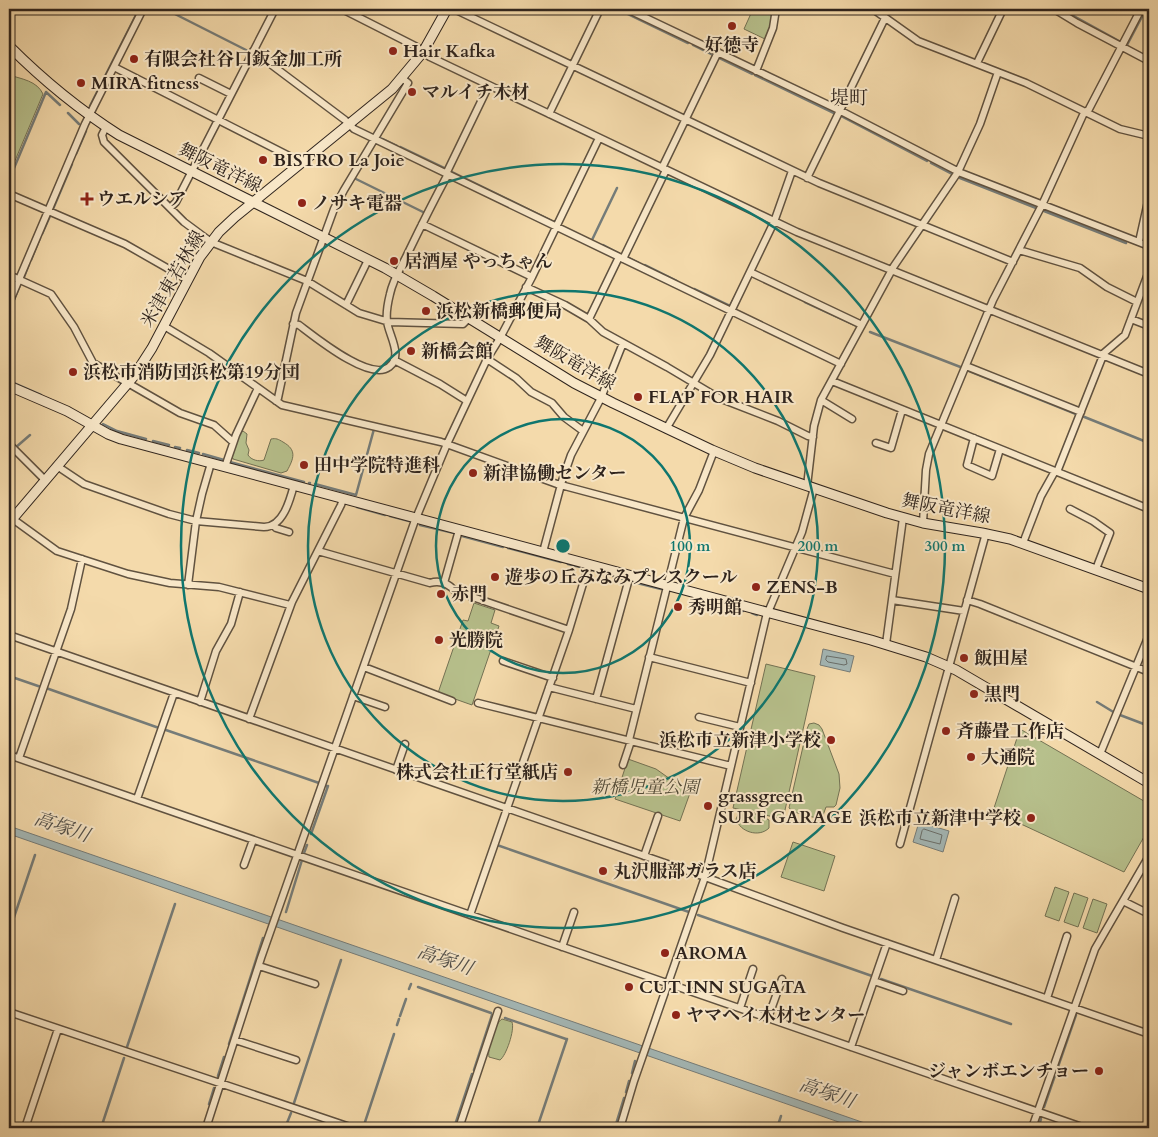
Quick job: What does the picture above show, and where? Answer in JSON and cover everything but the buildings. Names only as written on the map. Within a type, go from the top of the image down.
[{"type":"main road","name":"米津東若林線","points":[[10,520],[128,384],[146,358],[210,242],[227,224],[253,202],[383,97],[402,78],[422,52],[447,9]]},
{"type":"main road","name":"舞阪竜洋線","points":[[9,46],[46,82],[89,116],[132,142],[397,275],[601,398],[714,452],[903,518],[986,533],[1023,543],[1149,589]]},
{"type":"main road","points":[[9,386],[121,439],[768,612],[886,644],[926,657],[948,666],[1149,783]]},
{"type":"street","points":[[9,303],[89,116],[144,9]]},
{"type":"street","points":[[170,208],[176,202],[275,9]]},
{"type":"street","points":[[342,9],[422,52],[774,222],[1149,374]]},
{"type":"street","points":[[454,9],[807,178],[1013,262]]},
{"type":"street","points":[[549,114],[600,9]]},
{"type":"street","points":[[627,9],[839,110],[958,172],[1149,246]]},
{"type":"street","points":[[756,71],[773,28],[776,9]]},
{"type":"street","points":[[873,9],[918,41],[1046,92],[1120,128],[1149,136]]},
{"type":"street","points":[[977,63],[1003,9]]},
{"type":"street","points":[[1054,9],[1149,61]]},
{"type":"street","points":[[923,523],[927,462],[989,310],[1042,204],[1083,115],[1090,109],[1141,9]]},
{"type":"street","points":[[807,178],[885,18]]},
{"type":"street","points":[[253,51],[354,129],[841,364]]},
{"type":"street","points":[[589,319],[664,169],[718,52]]},
{"type":"street","points":[[114,67],[295,159],[299,165]]},
{"type":"street","points":[[620,1128],[642,1058],[705,876],[768,612],[805,524],[810,487],[813,437],[816,414],[821,400],[891,270],[958,172],[980,124],[998,72]]},
{"type":"street","points":[[199,78],[231,94]]},
{"type":"street","points":[[276,401],[293,324],[323,238],[339,199],[408,83],[402,78]]},
{"type":"street","points":[[293,324],[299,326],[340,354],[363,366],[375,370],[384,370],[392,364],[394,360],[393,341],[387,322],[390,292],[489,85]]},
{"type":"street","points":[[106,127],[102,135],[104,142],[188,226],[210,242],[307,282],[368,317],[387,322],[463,324],[469,318]]},
{"type":"street","points":[[206,1128],[271,930],[416,518],[447,444],[487,359],[532,277],[599,138]]},
{"type":"street","points":[[666,429],[692,382],[708,359],[774,222],[792,171]]},
{"type":"street","points":[[9,194],[125,244],[188,280]]},
{"type":"street","points":[[1139,242],[1149,197]]},
{"type":"street","points":[[422,224],[532,277]]},
{"type":"street","points":[[1019,250],[1080,268],[1107,286],[1137,302]]},
{"type":"street","points":[[346,305],[368,260]]},
{"type":"street","points":[[1023,543],[1040,497],[1056,471],[1103,355],[1125,335],[1137,302],[1146,290],[1149,271]]},
{"type":"street","points":[[750,272],[862,325]]},
{"type":"street","points":[[9,275],[51,294],[74,327],[91,362],[180,413],[214,425],[233,442]]},
{"type":"street","points":[[526,287],[589,319],[602,332],[722,399],[813,437]]},
{"type":"street","points":[[1131,319],[1149,326]]},
{"type":"street","points":[[164,326],[208,353],[282,405],[447,444],[561,485],[895,574]]},
{"type":"street","points":[[543,552],[571,455],[601,398],[623,343]]},
{"type":"street","points":[[487,359],[516,378],[527,388],[552,403],[564,417],[583,431]]},
{"type":"street","points":[[394,360],[440,384],[467,401]]},
{"type":"street","points":[[966,366],[1080,412]]},
{"type":"street","points":[[832,381],[1149,509]]},
{"type":"street","points":[[226,467],[233,442],[258,388]]},
{"type":"street","points":[[821,400],[852,419]]},
{"type":"street","points":[[876,443],[891,448],[902,410]]},
{"type":"street","points":[[974,438],[967,465],[992,476],[1000,449]]},
{"type":"street","points":[[9,444],[45,480]]},
{"type":"street","points":[[623,765],[684,518],[699,490],[714,452]]},
{"type":"street","points":[[188,585],[196,521],[211,463]]},
{"type":"street","points":[[57,466],[84,484],[169,514],[196,521],[264,527],[274,525],[282,516],[294,485]]},
{"type":"street","points":[[249,719],[290,605],[343,499]]},
{"type":"street","points":[[1070,509],[1089,518],[1110,533],[1096,569]]},
{"type":"street","points":[[886,644],[903,518]]},
{"type":"street","points":[[10,520],[52,548],[149,580],[188,585],[210,585],[290,605]]},
{"type":"street","points":[[274,525],[276,528],[289,532]]},
{"type":"street","points":[[444,583],[459,530]]},
{"type":"street","points":[[900,844],[986,533]]},
{"type":"street","points":[[318,551],[430,583],[438,581],[450,585],[455,591],[569,630]]},
{"type":"street","points":[[19,758],[71,609],[82,559]]},
{"type":"street","points":[[470,915],[553,678],[589,564]]},
{"type":"street","points":[[596,699],[630,575]]},
{"type":"street","points":[[200,702],[216,651],[231,624],[240,592]]},
{"type":"street","points":[[892,600],[964,611]]},
{"type":"street","points":[[967,600],[1149,672]]},
{"type":"street","points":[[9,635],[705,876],[887,943],[1149,1034]]},
{"type":"street","points":[[1100,754],[1149,635]]},
{"type":"street","points":[[649,657],[751,683]]},
{"type":"street","points":[[503,661],[553,678]]},
{"type":"street","points":[[364,667],[452,700]]},
{"type":"street","points":[[549,687],[636,709]]},
{"type":"street","points":[[137,799],[174,693]]},
{"type":"street","points":[[354,696],[385,707]]},
{"type":"street","points":[[478,702],[731,766]]},
{"type":"street","points":[[699,717],[740,727]]},
{"type":"street","points":[[396,770],[405,744]]},
{"type":"street","points":[[9,755],[1085,1128]]},
{"type":"street","points":[[644,856],[658,816]]},
{"type":"street","points":[[244,865],[253,840]]},
{"type":"street","points":[[1032,1128],[1095,949],[1149,856]]},
{"type":"street","points":[[936,960],[955,898]]},
{"type":"street","points":[[1123,902],[1149,914]]},
{"type":"street","points":[[562,947],[574,912]]},
{"type":"street","points":[[1047,998],[1067,936]]},
{"type":"street","points":[[851,1047],[887,943]]},
{"type":"street","points":[[259,966],[314,984]]},
{"type":"street","points":[[740,1008],[753,969]]},
{"type":"street","points":[[768,1018],[782,979]]},
{"type":"street","points":[[874,981],[903,991]]},
{"type":"street","points":[[459,1128],[498,1011]]},
{"type":"street","points":[[9,1012],[128,1054],[353,1128]]},
{"type":"street","points":[[25,1128],[58,1029]]},
{"type":"street","points":[[235,1040],[296,1060]]},
{"type":"green space","points":[[753,9],[773,9],[772,21],[765,39],[744,29]]},
{"type":"green space","points":[[9,75],[33,83],[43,94],[9,175]]},
{"type":"green space","points":[[243,431],[247,434],[248,455],[255,460],[264,460],[271,439],[278,439],[291,448],[293,458],[287,471],[281,473],[233,459],[232,456],[239,434]]},
{"type":"green space","points":[[474,603],[495,610],[491,623],[499,626],[472,705],[438,693],[463,620],[468,621]]},
{"type":"green space","points":[[766,664],[815,676],[783,819],[733,808]]},
{"type":"green space","points":[[814,723],[822,729],[839,774],[840,788],[836,805],[834,807],[826,807],[820,819],[794,812],[789,808],[807,729],[809,724]]},
{"type":"green space","points":[[1020,729],[1149,804],[1149,828],[1124,872],[993,811]]},
{"type":"green space","name":"新橋児童公園","points":[[628,759],[656,769],[690,793],[680,821],[615,799]]},
{"type":"green space","points":[[739,813],[760,815],[769,820],[769,828],[760,833],[755,833],[741,827],[736,819]]},
{"type":"green space","points":[[793,842],[835,856],[824,891],[781,877]]},
{"type":"green space","points":[[1055,887],[1069,892],[1059,921],[1045,916]]},
{"type":"green space","points":[[1074,893],[1088,898],[1078,927],[1064,922]]},
{"type":"green space","points":[[1093,899],[1107,904],[1097,933],[1083,928]]},
{"type":"green space","points":[[502,1019],[512,1022],[513,1026],[505,1054],[500,1060],[489,1057],[489,1053],[494,1031]]},
{"type":"water","points":[[823,649],[854,656],[850,672],[820,665]]},
{"type":"water","points":[[919,822],[949,831],[943,852],[913,842]]},
{"type":"water","points":[[9,826],[879,1128],[856,1128],[9,834]]},
{"type":"waterway","points":[[90,106],[139,9]]},
{"type":"waterway","points":[[165,9],[250,52]]},
{"type":"waterway","points":[[617,9],[623,12]]},
{"type":"waterway","points":[[1061,9],[1119,41]]},
{"type":"waterway","points":[[1127,45],[1146,9]]},
{"type":"waterway","points":[[626,13],[688,43]]},
{"type":"waterway","points":[[693,45],[713,55]]},
{"type":"waterway","points":[[719,58],[752,74]]},
{"type":"waterway","points":[[755,75],[834,113]]},
{"type":"waterway","points":[[9,180],[46,92],[60,105]]},
{"type":"waterway","points":[[68,113],[79,124]]},
{"type":"waterway","points":[[841,116],[927,161]]},
{"type":"waterway","points":[[76,154],[86,131]]},
{"type":"waterway","points":[[380,138],[397,146]]},
{"type":"waterway","points":[[400,147],[444,168]]},
{"type":"waterway","points":[[931,163],[952,174]]},
{"type":"waterway","points":[[53,209],[72,164]]},
{"type":"waterway","points":[[452,172],[554,222]]},
{"type":"waterway","points":[[960,178],[1036,208]]},
{"type":"waterway","points":[[356,179],[425,213]]},
{"type":"waterway","points":[[592,240],[617,188]]},
{"type":"waterway","points":[[1044,211],[1126,243]]},
{"type":"waterway","points":[[42,234],[50,216]]},
{"type":"waterway","points":[[31,260],[40,238]]},
{"type":"waterway","points":[[603,245],[622,255]]},
{"type":"waterway","points":[[627,257],[639,263]]},
{"type":"waterway","points":[[24,277],[29,264]]},
{"type":"waterway","points":[[645,265],[677,281]]},
{"type":"waterway","points":[[694,289],[730,306],[747,273]]},
{"type":"waterway","points":[[9,312],[20,285]]},
{"type":"waterway","points":[[805,302],[857,326]]},
{"type":"waterway","points":[[870,332],[963,368]]},
{"type":"waterway","points":[[969,371],[1076,414]]},
{"type":"waterway","points":[[9,381],[41,395]]},
{"type":"waterway","points":[[1082,416],[1149,443]]},
{"type":"waterway","points":[[103,424],[117,431],[146,439]]},
{"type":"waterway","points":[[315,484],[356,495],[374,429]]},
{"type":"waterway","points":[[15,448],[30,435]]},
{"type":"waterway","points":[[153,441],[169,445]]},
{"type":"waterway","points":[[175,447],[180,448]]},
{"type":"waterway","points":[[187,450],[199,453]]},
{"type":"waterway","points":[[9,458],[13,453]]},
{"type":"waterway","points":[[203,454],[224,460]]},
{"type":"waterway","points":[[230,462],[304,482]]},
{"type":"waterway","points":[[357,507],[385,515]]},
{"type":"waterway","points":[[390,516],[409,521]]},
{"type":"waterway","points":[[420,525],[454,533]]},
{"type":"waterway","points":[[462,536],[503,547]]},
{"type":"waterway","points":[[508,548],[561,562]]},
{"type":"waterway","points":[[568,564],[584,568]]},
{"type":"waterway","points":[[592,570],[623,579]]},
{"type":"waterway","points":[[633,582],[661,589]]},
{"type":"waterway","points":[[695,598],[704,601]]},
{"type":"waterway","points":[[709,602],[723,606]]},
{"type":"waterway","points":[[727,607],[743,611]]},
{"type":"waterway","points":[[752,613],[757,615]]},
{"type":"waterway","points":[[9,676],[41,687]]},
{"type":"waterway","points":[[46,688],[159,728]]},
{"type":"waterway","points":[[1097,702],[1115,713]]},
{"type":"waterway","points":[[1120,715],[1149,726]]},
{"type":"waterway","points":[[163,729],[319,783]]},
{"type":"waterway","points":[[311,834],[328,786],[326,786]]},
{"type":"waterway","points":[[304,853],[307,845]]},
{"type":"waterway","points":[[497,845],[689,912]]},
{"type":"waterway","points":[[9,932],[35,855]]},
{"type":"waterway","points":[[286,912],[302,860]]},
{"type":"waterway","points":[[127,1047],[175,904]]},
{"type":"waterway","points":[[698,915],[872,976]]},
{"type":"waterway","points":[[229,1044],[263,938]]},
{"type":"waterway","points":[[294,1103],[341,960]]},
{"type":"waterway","points":[[881,979],[1011,1024]]},
{"type":"waterway","points":[[409,989],[411,984]]},
{"type":"waterway","points":[[418,987],[491,1013]]},
{"type":"waterway","points":[[400,1016],[406,999]]},
{"type":"waterway","points":[[474,1070],[492,1015]]},
{"type":"waterway","points":[[1044,1107],[1076,1015]]},
{"type":"waterway","points":[[505,1018],[566,1039]]},
{"type":"waterway","points":[[397,1025],[399,1019]]},
{"type":"waterway","points":[[365,1122],[394,1034]]},
{"type":"waterway","points":[[537,1128],[567,1039]]},
{"type":"waterway","points":[[218,1076],[224,1057]]},
{"type":"waterway","points":[[101,1128],[124,1058]]},
{"type":"waterway","points":[[632,1073],[635,1061]]},
{"type":"waterway","points":[[454,1128],[472,1074]]},
{"type":"waterway","points":[[626,1092],[629,1081]]},
{"type":"waterway","points":[[209,1104],[214,1088]]},
{"type":"waterway","points":[[616,1124],[624,1098]]},
{"type":"waterway","points":[[285,1128],[291,1113]]},
{"type":"waterway","points":[[777,1128],[781,1116]]},
{"type":"waterway","points":[[1038,1128],[1041,1119]]},
{"type":"waterway","points":[[201,1128],[202,1124]]},
{"type":"place","name":"好徳寺","points":[[732,26]]},
{"type":"place","name":"Hair Kafka","points":[[393,51]]},
{"type":"place","name":"有限会社谷口鈑金加工所","points":[[134,59]]},
{"type":"place","name":"MIRA fitness","points":[[81,83]]},
{"type":"place","name":"マルイチ木材","points":[[412,92]]},
{"type":"place","name":"BISTRO La Joie","points":[[263,160]]},
{"type":"place","name":"ウエルシア","points":[[87,199]]},
{"type":"place","name":"ノサキ電器","points":[[302,203]]},
{"type":"place","name":"居酒屋 やっちゃん","points":[[394,261]]},
{"type":"place","name":"浜松新橋郵便局","points":[[426,311]]},
{"type":"place","name":"新橋会館","points":[[411,351]]},
{"type":"place","name":"浜松市消防団浜松第19分団","points":[[73,372]]},
{"type":"place","name":"FLAP FOR HAIR","points":[[638,397]]},
{"type":"place","name":"田中学院特進科","points":[[304,465]]},
{"type":"place","name":"新津協働センター","points":[[473,473]]},
{"type":"place","name":"遊歩の丘みなみプレスクール","points":[[495,577]]},
{"type":"place","name":"ZENS-B","points":[[756,587]]},
{"type":"place","name":"赤門","points":[[441,594]]},
{"type":"place","name":"秀明館","points":[[678,607]]},
{"type":"place","name":"光勝院","points":[[439,640]]},
{"type":"place","name":"飯田屋","points":[[964,658]]},
{"type":"place","name":"黒門","points":[[974,694]]},
{"type":"place","name":"斉藤畳工作店","points":[[946,731]]},
{"type":"place","name":"浜松市立新津小学校","points":[[831,740]]},
{"type":"place","name":"大通院","points":[[971,757]]},
{"type":"place","name":"株式会社正行堂紙店","points":[[568,772]]},
{"type":"place","name":"grassgreen SURF GARAGE","points":[[708,806]]},
{"type":"place","name":"浜松市立新津中学校","points":[[1031,818]]},
{"type":"place","name":"丸沢服部ガラス店","points":[[603,871]]},
{"type":"place","name":"AROMA","points":[[665,953]]},
{"type":"place","name":"CUT INN SUGATA","points":[[629,987]]},
{"type":"place","name":"ヤマヘイ木材センター","points":[[676,1015]]},
{"type":"place","name":"ジャンボエンチョー","points":[[1099,1071]]},
{"type":"district","name":"堤町","points":[[849,98]]},
{"type":"water label","name":"高塚川","points":[[62,827]]},
{"type":"water label","name":"高塚川","points":[[445,960]]},
{"type":"water label","name":"高塚川","points":[[827,1093]]}]
